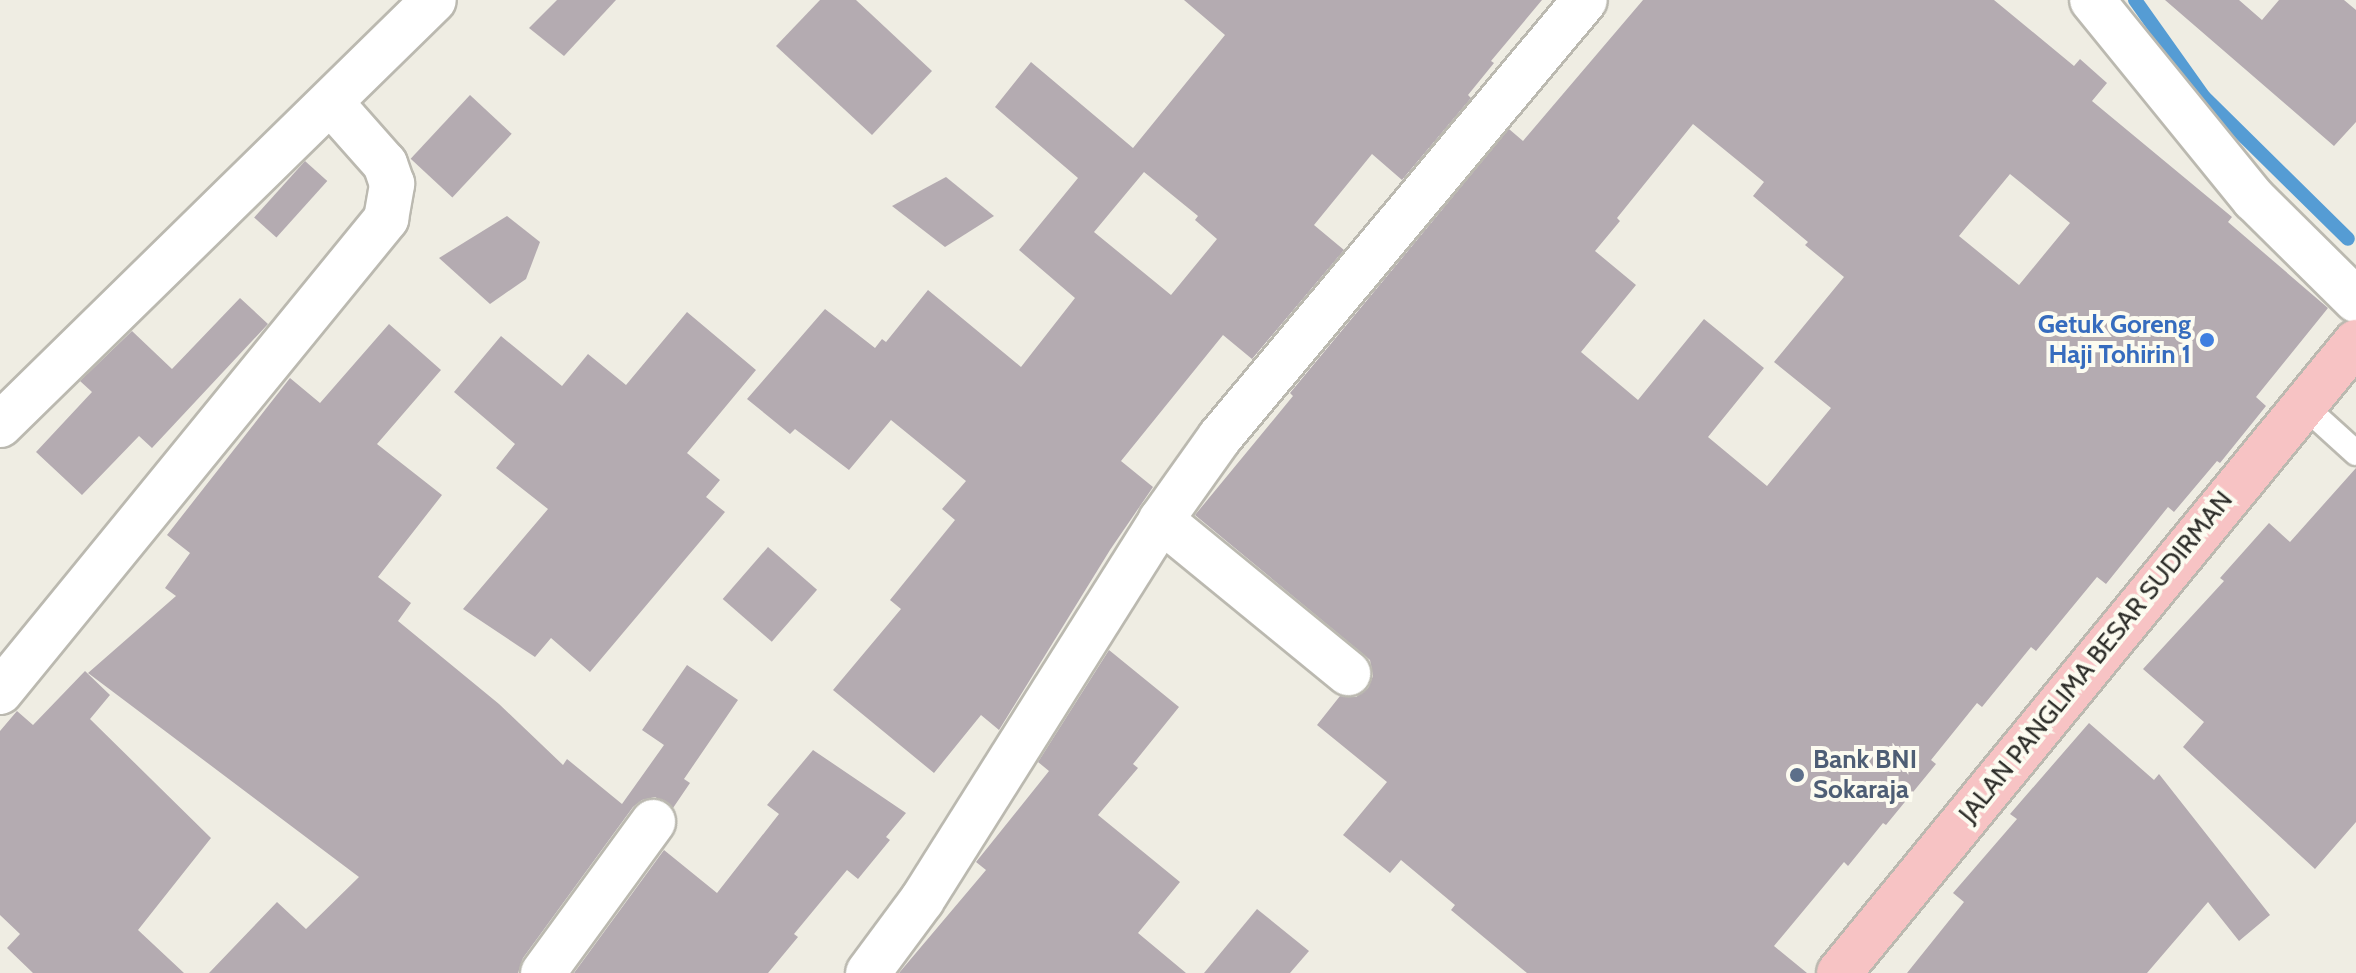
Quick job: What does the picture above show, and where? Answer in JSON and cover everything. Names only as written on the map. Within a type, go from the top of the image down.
[{"type":"highway","name":"JALAN PANGLIMA BESAR SUDIRMAN","points":[[1839,973],[2302,404],[2356,342]]},
{"type":"street","points":[[868,973],[922,900],[1161,520],[1220,437],[1585,0]]},
{"type":"street","points":[[2100,3],[2254,199],[2356,300]]},
{"type":"street","points":[[0,425],[370,66],[423,10]]},
{"type":"street","points":[[0,692],[386,219],[392,184],[385,164],[331,103]]},
{"type":"street","points":[[1161,520],[1348,673]]},
{"type":"street","points":[[543,973],[653,822]]},
{"type":"lane","points":[[2302,404],[2356,453]]},
{"type":"building","points":[[557,0],[616,0],[564,56],[529,28]]},
{"type":"building","points":[[820,0],[856,0],[932,71],[872,135],[776,46]]},
{"type":"building","points":[[1184,0],[1542,0],[1491,61],[1494,63],[1468,95],[1471,98],[1402,180],[1372,154],[1314,225],[1344,250],[1252,359],[1223,335],[1121,461],[1153,487],[1110,550],[999,730],[981,715],[934,773],[833,690],[901,609],[890,600],[955,520],[942,509],[966,481],[891,420],[849,470],[795,429],[790,434],[747,399],[825,309],[875,348],[882,339],[886,342],[928,290],[1021,367],[1075,298],[1019,250],[1078,178],[995,107],[1031,62],[1133,148],[1225,35]],"holes":[[[1144,172],[1198,216],[1195,220],[1217,239],[1171,295],[1094,232]]]},
{"type":"building","points":[[1643,0],[1994,0],[2074,66],[2080,59],[2107,83],[2092,101],[2232,217],[2228,222],[2328,308],[2256,397],[2266,406],[2220,463],[2217,461],[2174,512],[2168,507],[2106,584],[2097,577],[2036,651],[2031,647],[1982,707],[1977,703],[1931,760],[1936,764],[1886,825],[1883,823],[1848,866],[1844,862],[1774,946],[1807,973],[1527,973],[1451,910],[1455,905],[1401,860],[1390,873],[1343,835],[1387,782],[1317,725],[1340,696],[1356,697],[1368,688],[1373,676],[1370,660],[1195,515],[1293,396],[1290,393],[1509,129],[1523,141]],"holes":[[[1693,124],[1764,182],[1753,196],[1844,277],[1774,362],[1831,408],[1767,486],[1708,437],[1764,368],[1704,319],[1638,400],[1581,352],[1636,285],[1595,251],[1620,221],[1617,218]],[[2010,174],[2070,223],[2019,285],[1959,236]]]},
{"type":"building","points":[[2165,0],[2239,0],[2262,20],[2279,0],[2344,0],[2356,10],[2356,122],[2334,146]]},
{"type":"building","points":[[470,95],[512,134],[452,198],[411,159]]},
{"type":"building","points":[[305,161],[327,181],[276,238],[254,217]]},
{"type":"building","points":[[946,177],[994,216],[945,247],[892,206]]},
{"type":"building","points":[[507,216],[540,242],[526,279],[490,304],[439,258]]},
{"type":"building","points":[[240,298],[268,324],[152,448],[139,436],[82,495],[36,452],[92,392],[80,381],[132,331],[172,369]]},
{"type":"building","points":[[687,312],[756,370],[687,453],[720,480],[706,497],[725,512],[590,672],[551,638],[535,657],[463,609],[548,509],[496,468],[515,444],[454,392],[501,336],[562,386],[588,354],[626,385]]},
{"type":"building","points":[[389,324],[441,370],[377,444],[442,495],[378,577],[411,603],[398,621],[499,704],[563,765],[567,759],[622,804],[664,745],[642,730],[687,665],[738,700],[684,779],[690,783],[673,808],[655,797],[642,800],[633,807],[523,958],[518,973],[209,973],[277,902],[306,929],[359,877],[88,673],[176,596],[165,588],[190,553],[167,535],[290,378],[320,403]]},
{"type":"building","points":[[2356,468],[2356,822],[2315,869],[2183,747],[2204,722],[2143,669],[2224,581],[2220,578],[2269,523],[2290,542]]},
{"type":"building","points":[[768,547],[817,590],[772,642],[723,599]]},
{"type":"building","points":[[1109,650],[1179,707],[1133,764],[1138,768],[1098,815],[1180,882],[1138,933],[1186,973],[899,973],[986,870],[976,862],[1049,771],[1038,762]]},
{"type":"building","points":[[85,671],[110,695],[90,719],[211,838],[138,930],[184,973],[33,973],[7,948],[20,934],[0,915],[0,731],[17,711],[33,725]]},
{"type":"building","points":[[2089,723],[2154,780],[2159,774],[2270,915],[2239,941],[2208,902],[2147,973],[1907,973],[1964,902],[1953,893],[2017,819],[2010,814]]},
{"type":"building","points":[[813,750],[906,813],[886,837],[890,840],[858,879],[847,870],[794,934],[798,937],[768,973],[574,973],[664,850],[717,893],[779,814],[767,805]]},
{"type":"building","points":[[1257,909],[1309,951],[1290,973],[1204,973]]},
{"type":"waterway","points":[[2135,0],[2204,97],[2348,239]]},
{"type":"place","name":"Getuk Goreng Haji Tohirin 1","points":[[2207,340]]},
{"type":"place","name":"Bank BNI Sokaraja","points":[[1797,775]]}]
